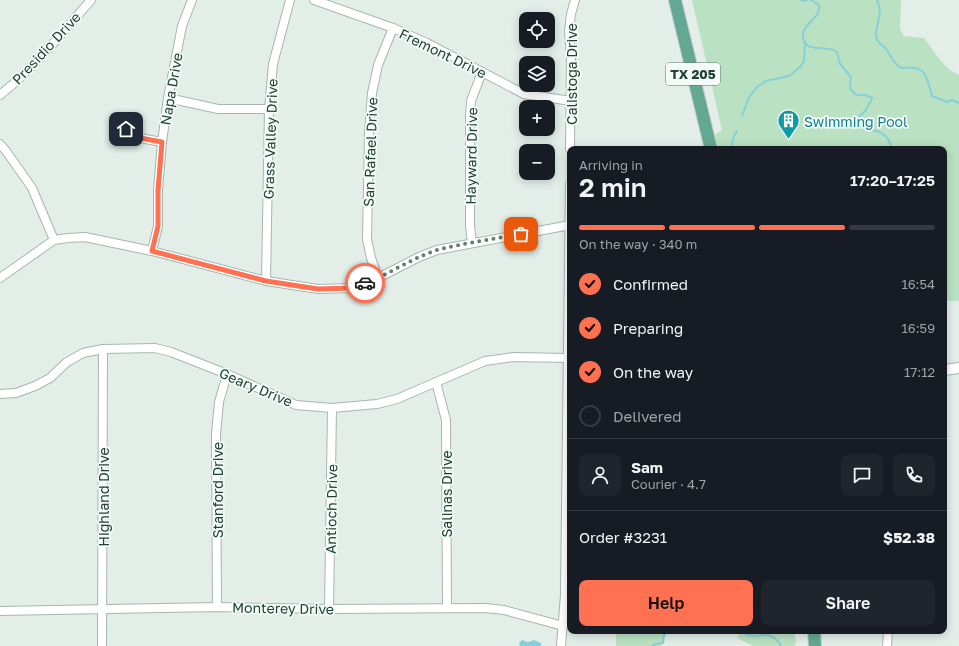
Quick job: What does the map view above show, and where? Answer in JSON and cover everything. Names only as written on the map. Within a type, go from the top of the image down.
[{"type":"main road","name":"TX 205","points":[[676,0],[710,146]]},
{"type":"main road","points":[[814,634],[815,646]]},
{"type":"street","name":"Presidio Drive","points":[[0,95],[17,82],[91,0]]},
{"type":"street","name":"Napa Drive","points":[[152,251],[158,226],[158,190],[162,142],[168,98],[182,26],[192,0]]},
{"type":"street","name":"Grass Valley Drive","points":[[266,281],[269,109],[273,64],[290,0]]},
{"type":"street","name":"Fremont Drive","points":[[314,0],[393,28],[427,42],[524,94],[571,101]]},
{"type":"street","name":"Calistoga Drive","points":[[570,146],[571,56],[569,31],[571,14],[575,0]]},
{"type":"street","name":"San Rafael Drive","points":[[378,278],[371,258],[368,239],[369,132],[372,93],[378,65],[393,28]]},
{"type":"street","name":"Hayward Drive","points":[[472,243],[470,226],[470,116],[471,101],[482,72]]},
{"type":"street","points":[[168,98],[218,109],[269,109]]},
{"type":"street","points":[[121,117],[126,129],[140,138],[162,142]]},
{"type":"street","points":[[0,144],[32,188],[54,240]]},
{"type":"street","points":[[0,278],[54,240],[85,237],[152,251],[266,281],[318,289],[353,288],[437,250],[567,226]]},
{"type":"street","name":"Geary Drive","points":[[0,394],[16,393],[35,386],[50,378],[67,362],[83,353],[103,349],[159,349],[171,352],[227,374],[296,405],[332,408],[382,403],[397,399],[485,361],[512,357],[567,358]]},
{"type":"street","name":"Highland Drive","points":[[102,646],[103,349]]},
{"type":"street","points":[[947,370],[959,368]]},
{"type":"street","name":"Stanford Drive","points":[[217,607],[216,434],[219,402],[227,374]]},
{"type":"street","name":"Salinas Drive","points":[[436,382],[446,420],[447,608]]},
{"type":"street","name":"Antioch Drive","points":[[329,609],[332,408]]},
{"type":"street","points":[[562,646],[567,536]]},
{"type":"street","name":"Monterey Drive","points":[[0,611],[217,607],[329,609],[484,608],[504,610],[563,626]]},
{"type":"street","points":[[887,646],[888,634]]},
{"type":"green space","points":[[692,0],[901,0],[900,29],[904,36],[924,38],[944,64],[959,75],[959,301],[947,301],[947,146],[717,146],[715,135],[722,130]]},
{"type":"green space","points":[[616,634],[666,634],[661,646],[616,646]]},
{"type":"green space","points":[[739,634],[795,634],[796,641],[795,646],[753,646],[737,638]]},
{"type":"water","points":[[522,640],[528,642],[534,640],[541,643],[541,646],[520,646],[519,643]]},
{"type":"waterway","points":[[801,0],[807,0]]},
{"type":"waterway","points":[[811,0],[819,5],[819,10],[818,14],[804,30],[803,40],[806,45],[810,47],[833,50],[837,52],[840,64],[851,77],[850,88],[852,91],[857,95],[864,95],[871,97],[872,99],[865,111],[855,121],[859,126],[884,135],[889,140],[891,146]]},
{"type":"waterway","points":[[877,0],[880,11],[876,31],[877,40],[886,49],[898,66],[901,68],[916,68],[924,73],[932,96],[947,102],[952,100],[959,103]]},
{"type":"waterway","points":[[742,116],[749,97],[758,86],[766,81],[789,76],[800,67],[804,61],[805,42]]},
{"type":"waterway","points":[[732,146],[734,135],[737,131]]},
{"type":"waterway","points":[[652,646],[663,643],[666,634]]},
{"type":"waterway","points":[[747,634],[752,636],[772,636],[781,646]]},
{"type":"way so far","points":[[365,283],[437,250],[521,234]]},
{"type":"place","name":"Swimming Pool","points":[[788,140]]},
{"type":"route","points":[[126,129],[140,138],[162,142],[158,190],[158,226],[152,251],[266,281],[318,289],[353,288],[365,283]]}]
